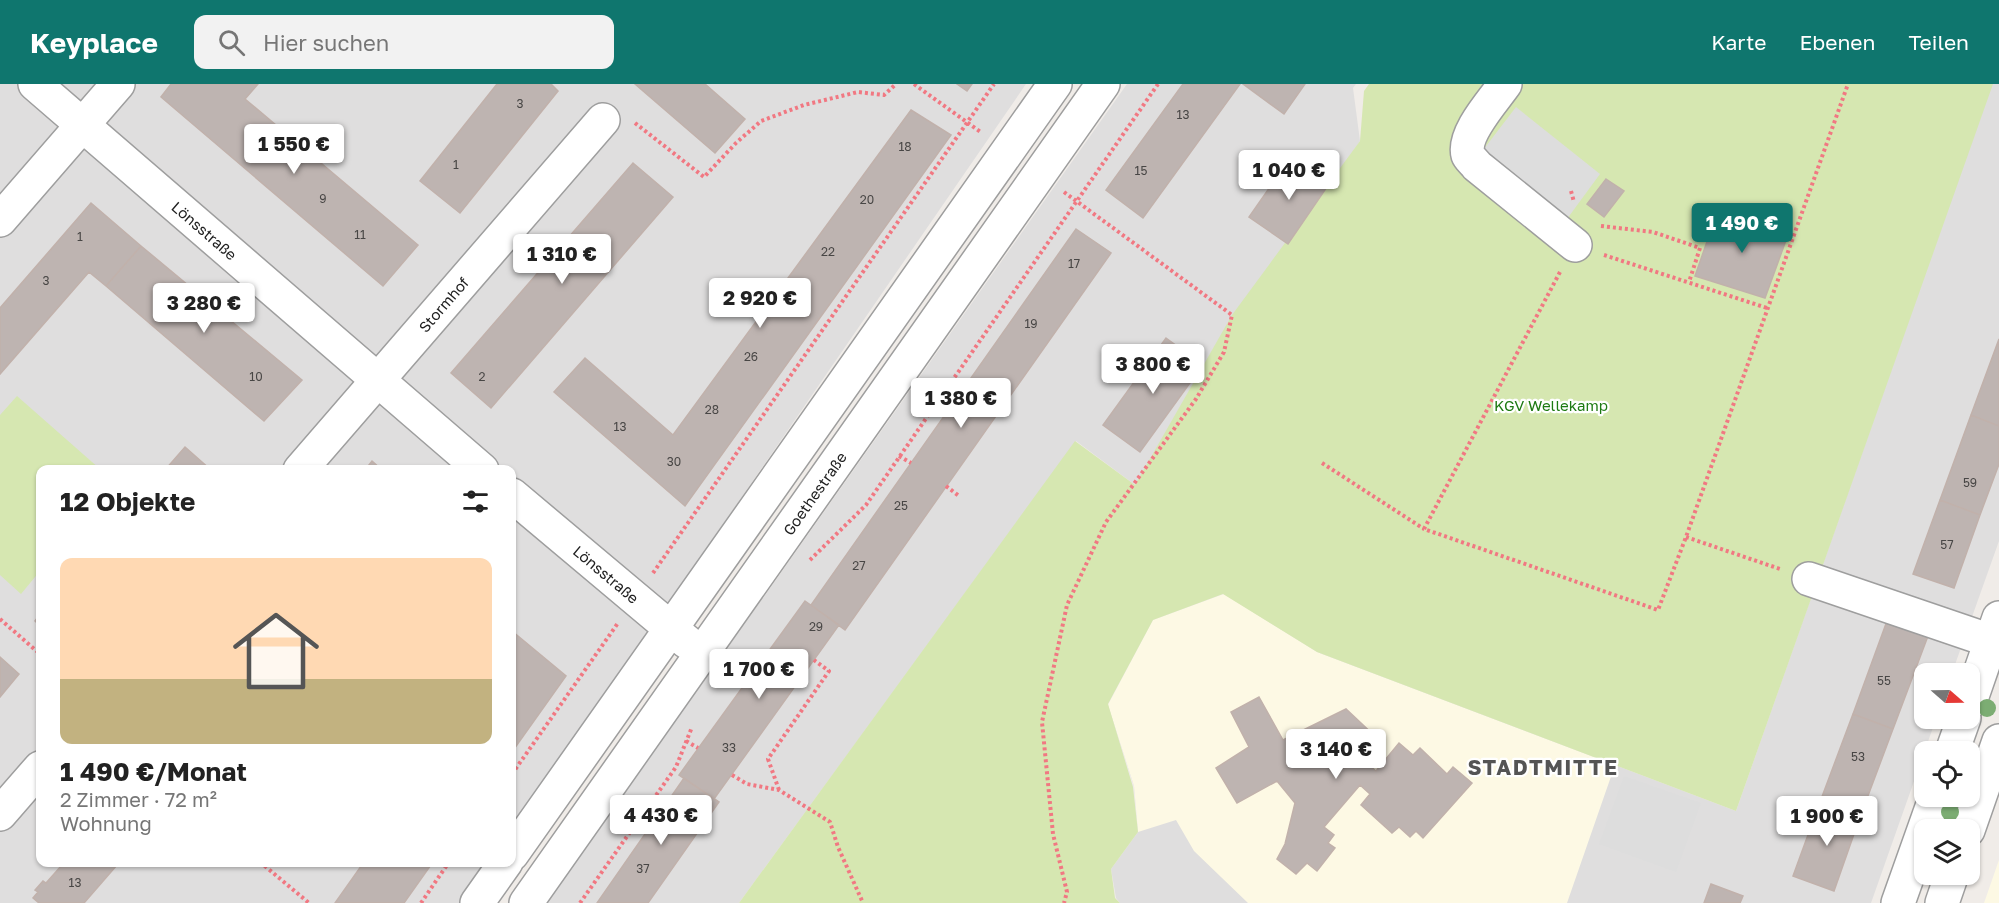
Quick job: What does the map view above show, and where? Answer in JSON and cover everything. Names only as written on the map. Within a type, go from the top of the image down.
[{"type":"street","name":"Lönsstraße","points":[[35,84],[476,465]]},
{"type":"street","points":[[0,220],[118,84]]},
{"type":"street","points":[[516,848],[1055,84]]},
{"type":"street","name":"Goethestraße","points":[[526,903],[1103,84]]},
{"type":"street","points":[[1505,84],[1478,121],[1469,139],[1468,155],[1477,166],[1580,247]]},
{"type":"street","name":"Stormhof","points":[[304,465],[378,380],[617,120]]},
{"type":"street","name":"Lönsstraße","points":[[516,498],[670,630],[702,653]]},
{"type":"street","points":[[1809,579],[1995,630],[1980,673]]},
{"type":"street","points":[[1972,819],[1999,741]]},
{"type":"street","points":[[0,814],[36,773]]},
{"type":"street","points":[[1898,903],[1932,807]]},
{"type":"street","points":[[477,903],[502,867]]},
{"type":"street","points":[[1942,903],[1948,885]]},
{"type":"path","points":[[617,120],[704,177],[736,143],[761,121],[804,105],[858,92],[884,95],[896,84]]},
{"type":"path","points":[[914,84],[1007,150]]},
{"type":"path","points":[[516,768],[994,84]]},
{"type":"path","points":[[803,569],[866,505],[1158,84]]},
{"type":"path","points":[[1322,463],[1424,529],[1658,610],[1848,84]]},
{"type":"path","points":[[1039,174],[1232,315],[1224,352],[1196,399],[1106,522],[1067,604],[1042,722],[1053,834],[1067,892],[1064,903]]},
{"type":"path","points":[[1424,529],[1580,247],[1601,226],[1653,232],[1700,248],[1689,282]]},
{"type":"path","points":[[1580,247],[1767,308]]},
{"type":"path","points":[[900,456],[911,463]]},
{"type":"path","points":[[946,486],[959,496]]},
{"type":"path","points":[[1686,537],[1809,579]]},
{"type":"path","points":[[0,619],[36,650]]},
{"type":"path","points":[[778,790],[768,759],[829,671],[814,660]]},
{"type":"path","points":[[580,903],[676,767],[694,721]]},
{"type":"path","points":[[686,741],[698,748]]},
{"type":"path","points":[[732,774],[747,784],[778,790],[830,822],[838,847],[863,903]]},
{"type":"path","points":[[266,867],[309,903]]},
{"type":"path","points":[[421,903],[446,867]]},
{"type":"shaded area","points":[[0,84],[1026,84],[516,825],[516,465],[36,465],[36,867],[487,867],[462,903],[0,903]]},
{"type":"shaded area","points":[[1127,84],[1356,84],[1353,88],[1360,141],[1135,485],[1076,441],[739,903],[547,903]]},
{"type":"shaded area","points":[[1992,84],[1999,84],[1999,541],[1956,663],[1914,663],[1914,729],[1932,729],[1928,741],[1914,741],[1914,781],[1871,903],[1120,903],[1116,898],[1111,869],[1138,832],[1134,786],[1108,705],[1224,594],[1317,652],[1736,811]]},
{"type":"shaded area","points":[[1516,107],[1600,174],[1564,223],[1480,154]]},
{"type":"shaded area","points":[[1224,594],[1317,652],[1615,765],[1567,903],[1248,903],[1194,851],[1176,820],[1138,832],[1134,786],[1108,705],[1153,620]]},
{"type":"shaded area","points":[[1624,776],[1701,803],[1676,872],[1599,844]]},
{"type":"shaded area","points":[[1999,860],[1999,903],[1984,903]]},
{"type":"green space","name":"KGV Wellekamp","points":[[1369,84],[1993,84],[1736,811],[1317,652],[1223,594],[1153,620],[1108,704],[1133,787],[1138,832],[1111,869],[1115,898],[1120,903],[739,903],[1075,441],[1135,485],[1232,315],[1360,141],[1364,91]]},
{"type":"green space","points":[[17,396],[95,465],[36,465],[36,576],[21,594],[0,575],[0,415]]},
{"type":"building","points":[[171,84],[258,84],[245,99],[418,245],[383,286],[161,97]]},
{"type":"building","points":[[497,84],[551,84],[558,91],[460,213],[420,181]]},
{"type":"building","points":[[635,84],[705,84],[745,119],[715,153]]},
{"type":"building","points":[[957,84],[972,84],[967,91]]},
{"type":"building","points":[[1183,84],[1240,84],[1143,218],[1106,190]]},
{"type":"building","points":[[1243,84],[1305,84],[1284,114]]},
{"type":"building","points":[[911,110],[951,135],[685,506],[554,392],[585,358],[673,435]]},
{"type":"building","points":[[1291,157],[1329,184],[1288,244],[1249,217]]},
{"type":"building","points":[[633,163],[673,197],[491,408],[451,373]]},
{"type":"building","points":[[1606,179],[1624,191],[1604,217],[1587,204]]},
{"type":"building","points":[[91,203],[141,246],[106,286],[89,272],[0,374],[0,308]]},
{"type":"building","points":[[1718,210],[1789,232],[1765,298],[1695,276]]},
{"type":"building","points":[[1076,229],[1111,253],[845,630],[811,605]]},
{"type":"building","points":[[141,246],[302,380],[264,421],[106,286]]},
{"type":"building","points":[[1166,338],[1203,365],[1140,452],[1103,425]]},
{"type":"building","points":[[1999,339],[1999,426],[1971,415]]},
{"type":"building","points":[[1971,415],[1999,426],[1999,464],[1980,515],[1940,500]]},
{"type":"building","points":[[185,447],[205,465],[169,465]]},
{"type":"building","points":[[1940,500],[1980,515],[1954,588],[1913,574]]},
{"type":"building","points":[[805,601],[839,625],[714,799],[679,775]]},
{"type":"building","points":[[1887,621],[1928,636],[1918,663],[1914,663],[1914,673],[1893,729],[1853,714]]},
{"type":"building","points":[[516,634],[566,676],[516,746]]},
{"type":"building","points":[[0,657],[19,674],[0,697]]},
{"type":"building","points":[[1259,697],[1283,740],[1346,709],[1378,739],[1366,754],[1374,760],[1370,766],[1376,771],[1399,743],[1413,755],[1420,748],[1447,774],[1453,767],[1472,783],[1423,838],[1416,831],[1410,837],[1399,827],[1392,833],[1361,805],[1370,794],[1360,785],[1324,827],[1334,835],[1328,843],[1335,848],[1317,871],[1307,863],[1296,874],[1277,859],[1285,844],[1295,803],[1277,781],[1237,803],[1216,768],[1249,747],[1231,712]]},
{"type":"building","points":[[1853,714],[1893,729],[1860,817],[1820,802]]},
{"type":"building","points":[[684,778],[719,802],[648,903],[597,903]]},
{"type":"building","points":[[1820,802],[1860,817],[1834,891],[1793,876]]},
{"type":"building","points":[[60,867],[115,867],[84,903],[39,903],[33,898],[38,892],[35,890],[43,881],[46,883]]},
{"type":"building","points":[[360,867],[429,867],[404,903],[335,903]]},
{"type":"building","points":[[1711,884],[1743,896],[1740,903],[1704,903]]},
{"type":"district","name":"STADTMITTE","points":[[1543,767]]}]
